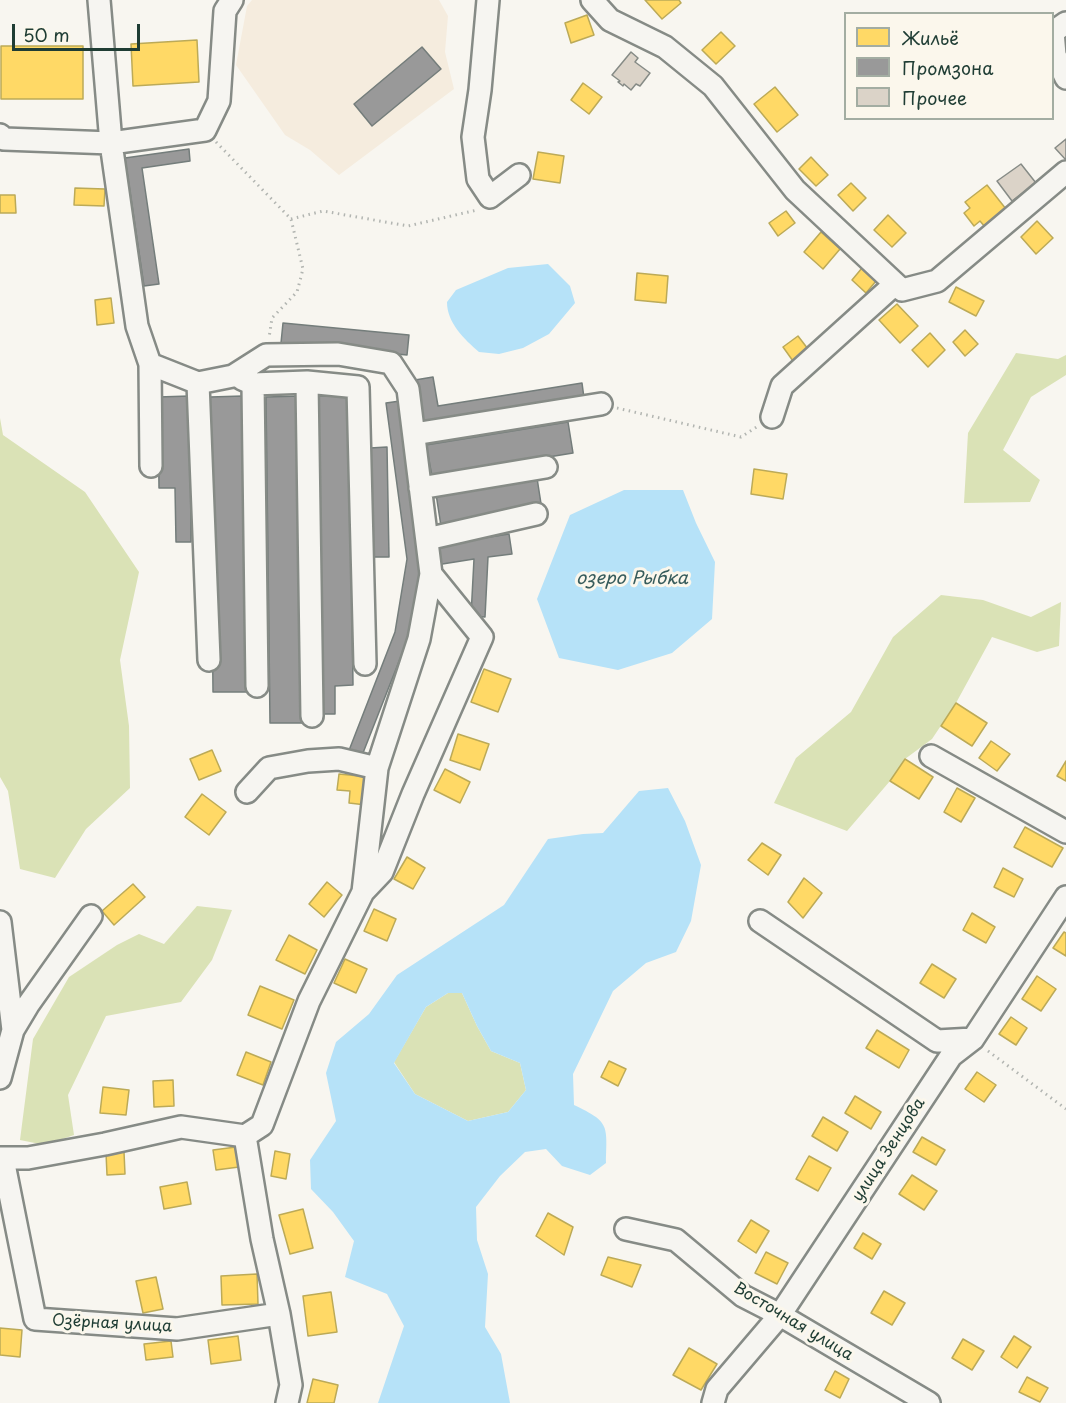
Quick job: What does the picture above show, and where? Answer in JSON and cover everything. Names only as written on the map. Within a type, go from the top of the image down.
[{"type":"street","points":[[99,0],[111,143],[137,326],[150,364],[151,465]]},
{"type":"street","points":[[0,135],[4,139],[111,143],[205,130],[219,101],[225,11],[232,0]]},
{"type":"street","points":[[488,0],[480,90],[473,137],[478,179],[490,197],[519,175]]},
{"type":"street","points":[[592,0],[610,20],[665,47],[713,86],[795,190],[902,290],[937,281],[1066,172]]},
{"type":"street","points":[[1054,44],[1055,55],[1066,78]]},
{"type":"street","points":[[772,417],[782,386],[895,284]]},
{"type":"street","points":[[150,364],[198,383],[233,376],[266,355],[338,354],[392,363],[408,389],[431,574],[419,639],[377,768],[363,892]]},
{"type":"street","points":[[233,376],[253,384],[307,382],[358,387],[365,664]]},
{"type":"street","points":[[307,382],[312,716]]},
{"type":"street","points":[[198,383],[209,660]]},
{"type":"street","points":[[253,384],[257,686]]},
{"type":"street","points":[[414,434],[601,404]]},
{"type":"street","points":[[420,488],[546,467]]},
{"type":"street","points":[[427,539],[536,514]]},
{"type":"street","points":[[287,1403],[291,1385],[279,1314],[262,1239],[245,1136],[262,1125],[309,1001],[363,892],[382,872],[413,794],[482,637],[431,574]]},
{"type":"street","points":[[931,756],[1066,832]]},
{"type":"street","points":[[247,792],[269,768],[308,761],[339,759],[377,768]]},
{"type":"street","name":"улица Зенцова","points":[[713,1403],[717,1389],[780,1315],[951,1056],[973,1039],[1066,897]]},
{"type":"street","points":[[0,1078],[13,1030],[91,916]]},
{"type":"street","points":[[760,921],[937,1041],[973,1039]]},
{"type":"street","points":[[0,922],[13,1030]]},
{"type":"street","name":"Озёрная улица","points":[[245,1136],[181,1127],[28,1158],[1,1159],[35,1319],[177,1329],[279,1314]]},
{"type":"street","name":"Восточная улица","points":[[626,1228],[676,1240],[743,1296],[780,1315],[929,1403]]},
{"type":"path","points":[[205,130],[291,219],[303,269],[297,292],[272,318],[266,355]]},
{"type":"path","points":[[291,219],[323,211],[408,226],[487,208]]},
{"type":"path","points":[[601,404],[741,437],[772,417]]},
{"type":"path","points":[[973,1039],[1066,1109]]},
{"type":"shaded area","points":[[252,0],[439,0],[448,16],[445,52],[454,89],[339,175],[310,150],[285,135],[236,65],[247,6]]},
{"type":"green space","points":[[1016,353],[1058,359],[1066,355],[1066,375],[1031,397],[1003,450],[1040,480],[1030,502],[964,503],[968,433]]},
{"type":"green space","points":[[0,418],[3,435],[85,492],[139,572],[120,660],[129,726],[130,788],[86,829],[55,878],[20,869],[8,791],[0,777]]},
{"type":"green space","points":[[941,595],[983,600],[1031,617],[1061,602],[1059,646],[1037,652],[992,637],[956,703],[932,739],[905,759],[890,781],[847,831],[774,803],[796,758],[851,712],[893,637]]},
{"type":"green space","points":[[197,906],[232,910],[212,960],[181,1002],[106,1016],[68,1095],[74,1135],[45,1145],[20,1140],[33,1039],[69,977],[117,945],[139,934],[164,944]]},
{"type":"green space","points":[[448,993],[462,993],[491,1051],[520,1063],[526,1090],[508,1112],[468,1121],[415,1094],[394,1062],[426,1007]]},
{"type":"water","points":[[548,264],[570,286],[575,303],[549,334],[523,348],[499,354],[479,352],[457,330],[450,317],[447,302],[456,290],[508,268]]},
{"type":"water","name":"озеро Рыбка","points":[[624,490],[683,490],[715,562],[712,619],[672,653],[618,670],[559,658],[537,599],[570,515]]},
{"type":"water","points":[[668,788],[685,821],[701,865],[691,921],[676,952],[646,963],[613,991],[573,1074],[574,1105],[594,1116],[604,1126],[606,1163],[590,1175],[562,1166],[546,1149],[525,1152],[500,1176],[476,1207],[477,1240],[488,1274],[485,1327],[501,1354],[510,1403],[378,1403],[404,1326],[387,1294],[345,1277],[354,1241],[333,1212],[311,1189],[310,1160],[336,1121],[326,1073],[336,1042],[369,1014],[397,975],[504,905],[548,839],[603,833],[639,791]],"holes":[[[448,993],[462,993],[491,1051],[520,1063],[526,1090],[508,1112],[468,1121],[415,1094],[394,1063],[426,1007]]]},
{"type":"building: Жильё","points":[[645,0],[679,0],[681,3],[662,19]]},
{"type":"building: Жильё","points":[[587,15],[594,35],[571,43],[565,23]]},
{"type":"building: Жильё","points":[[721,32],[735,46],[716,64],[702,50]]},
{"type":"building: Жильё","points":[[197,40],[199,82],[133,86],[131,44]]},
{"type":"building: Жильё","points":[[1,46],[83,46],[83,99],[1,99]]},
{"type":"building: Жильё","points":[[583,83],[602,97],[589,114],[571,100]]},
{"type":"building: Жильё","points":[[775,87],[798,115],[777,132],[754,104]]},
{"type":"building: Жильё","points":[[538,152],[564,156],[560,183],[533,179]]},
{"type":"building: Жильё","points":[[811,157],[828,175],[816,186],[799,169]]},
{"type":"building: Жильё","points":[[851,183],[866,198],[853,211],[838,195]]},
{"type":"building: Жильё","points":[[987,185],[1006,209],[985,227],[980,221],[974,226],[964,213],[970,208],[965,202]]},
{"type":"building: Жильё","points":[[75,188],[105,189],[104,206],[74,205]]},
{"type":"building: Жильё","points":[[0,195],[15,195],[16,213],[0,213]]},
{"type":"building: Жильё","points":[[786,211],[795,223],[778,236],[769,223]]},
{"type":"building: Жильё","points":[[888,215],[906,233],[892,247],[874,230]]},
{"type":"building: Жильё","points":[[1037,221],[1053,238],[1036,254],[1021,237]]},
{"type":"building: Жильё","points":[[821,232],[840,249],[823,269],[804,252]]},
{"type":"building: Жильё","points":[[862,268],[876,281],[866,293],[852,280]]},
{"type":"building: Жильё","points":[[637,273],[668,276],[666,303],[635,300]]},
{"type":"building: Жильё","points":[[956,287],[984,301],[976,316],[949,302]]},
{"type":"building: Жильё","points":[[111,298],[114,323],[97,325],[95,300]]},
{"type":"building: Жильё","points":[[897,304],[918,326],[900,343],[879,320]]},
{"type":"building: Жильё","points":[[965,330],[978,344],[965,356],[953,342]]},
{"type":"building: Жильё","points":[[930,333],[945,350],[928,367],[912,350]]},
{"type":"building: Жильё","points":[[798,336],[808,349],[793,361],[783,347]]},
{"type":"building: Жильё","points":[[754,469],[787,474],[783,499],[751,494]]},
{"type":"building: Жильё","points":[[484,669],[511,679],[498,712],[471,702]]},
{"type":"building: Жильё","points":[[956,703],[987,723],[972,746],[941,726]]},
{"type":"building: Жильё","points":[[458,734],[489,744],[480,770],[450,760]]},
{"type":"building: Жильё","points":[[991,741],[1010,754],[997,771],[979,758]]},
{"type":"building: Жильё","points":[[212,750],[221,771],[199,780],[190,759]]},
{"type":"building: Жильё","points":[[905,759],[933,777],[919,799],[890,781]]},
{"type":"building: Жильё","points":[[1066,761],[1066,781],[1057,776]]},
{"type":"building: Жильё","points":[[445,769],[470,782],[460,803],[434,790]]},
{"type":"building: Жильё","points":[[339,774],[369,777],[366,805],[349,803],[350,791],[337,790]]},
{"type":"building: Жильё","points":[[957,788],[975,798],[961,822],[944,812]]},
{"type":"building: Жильё","points":[[202,794],[226,812],[209,835],[185,817]]},
{"type":"building: Жильё","points":[[1025,827],[1063,848],[1052,867],[1014,847]]},
{"type":"building: Жильё","points":[[762,843],[781,855],[768,875],[748,860]]},
{"type":"building: Жильё","points":[[407,857],[425,868],[413,889],[394,879]]},
{"type":"building: Жильё","points":[[1003,868],[1023,879],[1014,897],[994,887]]},
{"type":"building: Жильё","points":[[804,878],[822,893],[803,918],[788,902]]},
{"type":"building: Жильё","points":[[327,882],[342,895],[324,917],[309,904]]},
{"type":"building: Жильё","points":[[133,884],[145,897],[114,925],[102,911]]},
{"type":"building: Жильё","points":[[374,909],[396,919],[387,941],[364,931]]},
{"type":"building: Жильё","points":[[972,913],[995,927],[986,943],[963,930]]},
{"type":"building: Жильё","points":[[1064,932],[1066,933],[1066,956],[1053,948]]},
{"type":"building: Жильё","points":[[289,935],[317,950],[305,974],[276,960]]},
{"type":"building: Жильё","points":[[345,959],[367,969],[356,993],[334,983]]},
{"type":"building: Жильё","points":[[932,964],[956,979],[944,998],[920,983]]},
{"type":"building: Жильё","points":[[1037,976],[1056,989],[1041,1011],[1022,999]]},
{"type":"building: Жильё","points":[[260,986],[294,1000],[282,1029],[248,1015]]},
{"type":"building: Жильё","points":[[1011,1017],[1027,1028],[1016,1045],[999,1034]]},
{"type":"building: Жильё","points":[[877,1030],[909,1050],[899,1068],[866,1048]]},
{"type":"building: Жильё","points":[[246,1052],[271,1062],[263,1085],[237,1075]]},
{"type":"building: Жильё","points":[[609,1061],[626,1069],[618,1086],[601,1077]]},
{"type":"building: Жильё","points":[[977,1072],[996,1085],[984,1102],[965,1089]]},
{"type":"building: Жильё","points":[[173,1080],[174,1106],[154,1107],[153,1081]]},
{"type":"building: Жильё","points":[[103,1087],[129,1090],[126,1115],[100,1113]]},
{"type":"building: Жильё","points":[[855,1096],[881,1112],[871,1129],[845,1113]]},
{"type":"building: Жильё","points":[[823,1117],[848,1132],[837,1151],[812,1136]]},
{"type":"building: Жильё","points":[[922,1137],[945,1150],[936,1165],[913,1152]]},
{"type":"building: Жильё","points":[[236,1147],[239,1167],[216,1170],[213,1150]]},
{"type":"building: Жильё","points":[[275,1151],[290,1154],[286,1179],[271,1176]]},
{"type":"building: Жильё","points":[[124,1152],[125,1174],[107,1175],[106,1153]]},
{"type":"building: Жильё","points":[[809,1156],[831,1168],[818,1191],[796,1179]]},
{"type":"building: Жильё","points":[[912,1175],[937,1191],[924,1210],[899,1194]]},
{"type":"building: Жильё","points":[[187,1182],[191,1204],[164,1209],[160,1187]]},
{"type":"building: Жильё","points":[[303,1209],[313,1248],[290,1254],[279,1215]]},
{"type":"building: Жильё","points":[[548,1213],[573,1227],[564,1255],[536,1236]]},
{"type":"building: Жильё","points":[[751,1220],[769,1231],[756,1253],[738,1241]]},
{"type":"building: Жильё","points":[[863,1233],[881,1244],[872,1259],[854,1248]]},
{"type":"building: Жильё","points":[[766,1252],[788,1263],[777,1284],[755,1273]]},
{"type":"building: Жильё","points":[[608,1257],[641,1265],[632,1287],[601,1275]]},
{"type":"building: Жильё","points":[[257,1274],[258,1304],[222,1305],[221,1276]]},
{"type":"building: Жильё","points":[[156,1277],[163,1309],[143,1313],[136,1281]]},
{"type":"building: Жильё","points":[[884,1291],[905,1303],[892,1325],[871,1313]]},
{"type":"building: Жильё","points":[[331,1292],[337,1332],[308,1336],[303,1296]]},
{"type":"building: Жильё","points":[[0,1328],[22,1330],[20,1357],[0,1355]]},
{"type":"building: Жильё","points":[[238,1336],[241,1360],[211,1364],[208,1340]]},
{"type":"building: Жильё","points":[[1014,1336],[1031,1347],[1017,1368],[1001,1357]]},
{"type":"building: Жильё","points":[[963,1339],[984,1351],[972,1370],[952,1358]]},
{"type":"building: Жильё","points":[[171,1341],[173,1357],[146,1360],[144,1344]]},
{"type":"building: Жильё","points":[[689,1348],[717,1364],[701,1390],[673,1375]]},
{"type":"building: Жильё","points":[[835,1371],[849,1379],[840,1398],[825,1390]]},
{"type":"building: Жильё","points":[[1027,1377],[1048,1388],[1040,1402],[1019,1392]]},
{"type":"building: Жильё","points":[[313,1379],[338,1385],[334,1403],[307,1403]]},
{"type":"building: Промзона","points":[[422,47],[441,69],[372,126],[354,104]]},
{"type":"building: Промзона","points":[[189,149],[190,161],[142,168],[159,284],[144,286],[125,158]]},
{"type":"building: Промзона","points":[[283,323],[409,335],[407,355],[281,343]]},
{"type":"building: Промзона","points":[[433,377],[438,406],[582,383],[584,398],[423,425],[415,380]]},
{"type":"building: Промзона","points":[[190,396],[191,542],[176,542],[175,488],[159,488],[158,397]]},
{"type":"building: Промзона","points":[[243,396],[247,692],[213,692],[210,397]]},
{"type":"building: Промзона","points":[[300,396],[304,723],[270,723],[266,397]]},
{"type":"building: Промзона","points":[[315,396],[349,396],[353,685],[335,686],[335,714],[319,714]]},
{"type":"building: Промзона","points":[[400,401],[422,559],[409,636],[361,758],[348,753],[395,632],[407,559],[386,403]]},
{"type":"building: Промзона","points":[[568,422],[573,453],[432,476],[426,445]]},
{"type":"building: Промзона","points":[[387,447],[389,557],[372,557],[370,448]]},
{"type":"building: Промзона","points":[[537,478],[542,510],[441,526],[436,494]]},
{"type":"building: Промзона","points":[[509,534],[512,554],[488,557],[485,617],[471,616],[474,559],[436,565],[433,546]]},
{"type":"building: Прочее","points":[[631,52],[638,58],[635,62],[650,73],[640,86],[636,84],[631,90],[624,84],[623,86],[612,75]]},
{"type":"building: Прочее","points":[[1066,139],[1066,160],[1055,148]]},
{"type":"building: Прочее","points":[[1021,164],[1036,183],[1012,201],[997,181]]}]
